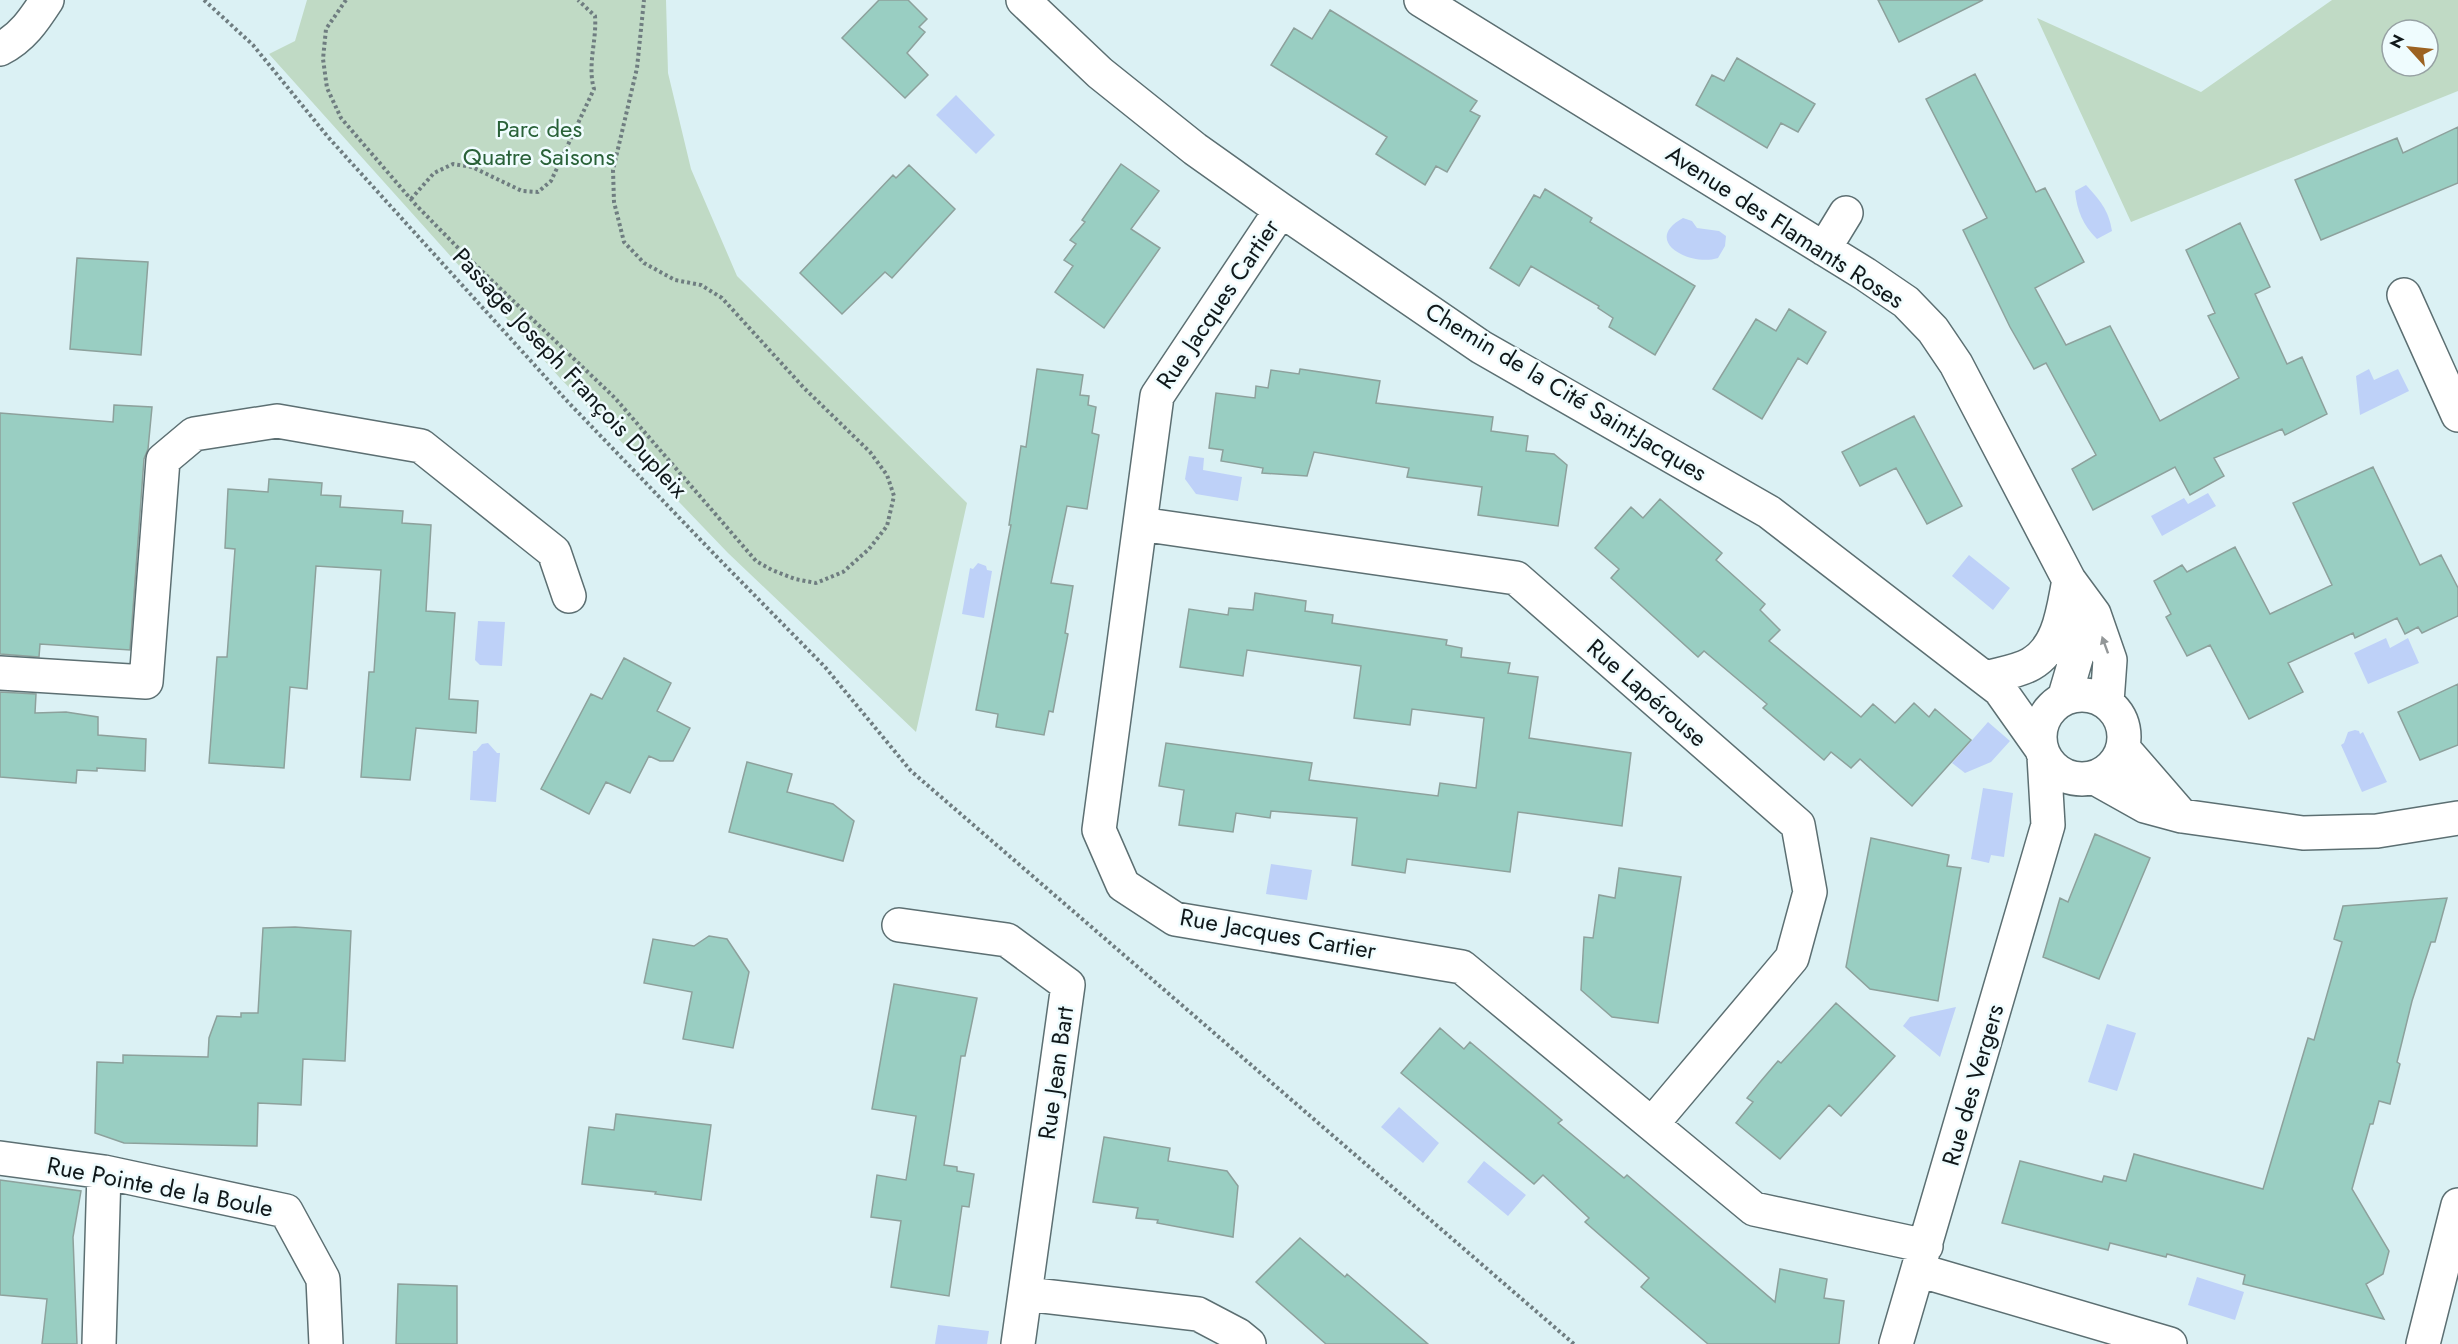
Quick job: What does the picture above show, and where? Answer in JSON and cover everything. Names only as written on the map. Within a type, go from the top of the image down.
[{"type":"street","points":[[0,49],[15,41],[33,23],[47,0]]},
{"type":"street","name":"Chemin de la Cité Saint-Jacques","points":[[1023,0],[1100,73],[1195,149],[1281,210],[1481,347],[1769,512],[1993,684],[2042,752]]},
{"type":"street","name":"Avenue des Flamants Roses","points":[[1421,0],[1906,302],[1933,330],[1956,364],[2069,580],[2094,614],[2110,660],[2107,702]]},
{"type":"street","name":"Rue Jacques Cartier","points":[[1281,210],[1156,396],[1099,830],[1123,885],[1175,919],[1462,967],[1754,1209],[1922,1258],[2170,1344]]},
{"type":"street","points":[[1824,249],[1846,213]]},
{"type":"street","points":[[2404,295],[2458,414]]},
{"type":"street","points":[[0,673],[146,682],[163,460],[194,434],[277,421],[421,446],[554,552],[569,596]]},
{"type":"street","name":"Rue Lapérouse","points":[[1140,524],[1516,578],[1798,825],[1810,892],[1792,958],[1652,1124]]},
{"type":"street","points":[[1993,684],[2030,665],[2049,650],[2060,621],[2069,580]]},
{"type":"street","name":"Avenue des Flamants Roses","points":[[2059,702],[2077,655],[2069,580]]},
{"type":"street","name":"Chemin de la Cité Saint-Jacques","points":[[1993,684],[2059,702]]},
{"type":"street","points":[[2086,695],[2107,702],[2122,722],[2125,735],[2123,748],[2117,761],[2108,771],[2092,779],[2075,780],[2051,767],[2042,752],[2039,736],[2041,724],[2059,702],[2086,695]]},
{"type":"street","points":[[2123,748],[2182,816]]},
{"type":"street","name":"Rue des Vergers","points":[[1896,1344],[2048,825],[2042,752]]},
{"type":"street","points":[[2092,779],[2145,806],[2182,816],[2304,833],[2377,831],[2458,818]]},
{"type":"street","name":"Rue des Vergers","points":[[2048,825],[2092,779]]},
{"type":"street","name":"Rue Jean Bart","points":[[899,925],[1007,940],[1068,985],[1018,1344]]},
{"type":"street","name":"Rue Pointe de la Boule","points":[[0,1158],[104,1172],[286,1211],[323,1279],[326,1344]]},
{"type":"street","points":[[99,1344],[104,1172]]},
{"type":"street","points":[[2423,1344],[2458,1205]]},
{"type":"street","points":[[1026,1294],[1198,1314],[1238,1335],[1249,1344]]},
{"type":"path","name":"Passage Joseph François Dupleix","points":[[204,0],[253,45],[328,137],[568,402],[825,667],[911,771],[1574,1344]]},
{"type":"path","points":[[346,0],[326,29],[323,59],[327,88],[341,118],[411,199],[529,318],[615,398],[756,561],[788,576],[816,584],[843,572],[869,549],[886,526],[894,496],[887,475],[870,452],[804,388],[722,298],[701,285],[675,280],[644,263],[624,242],[614,202],[614,170],[637,68],[644,0]]},
{"type":"path","points":[[411,199],[434,173],[453,164],[472,167],[522,191],[537,192],[551,182],[594,89],[589,73],[597,32],[595,16],[578,0]]},
{"type":"green space","name":"Parc des Quatre Saisons","points":[[307,0],[666,0],[668,73],[691,169],[737,276],[967,503],[916,732],[728,553],[560,378],[269,54],[295,41]]},
{"type":"green space","points":[[2332,0],[2458,0],[2458,91],[2131,222],[2037,18],[2201,92]]},
{"type":"water","points":[[956,95],[995,135],[976,154],[936,115]]},
{"type":"water","points":[[2086,185],[2103,205],[2111,224],[2112,231],[2097,239],[2084,223],[2077,205],[2075,191]]},
{"type":"water","points":[[1683,218],[1692,221],[1697,228],[1719,231],[1726,236],[1725,246],[1718,258],[1695,259],[1674,250],[1668,243],[1667,235],[1671,227]]},
{"type":"water","points":[[2369,369],[2374,380],[2398,369],[2409,391],[2360,415],[2356,376]]},
{"type":"water","points":[[1189,456],[1204,458],[1203,470],[1242,477],[1238,501],[1196,494],[1185,479]]},
{"type":"water","points":[[2208,493],[2216,506],[2162,536],[2151,516],[2184,498],[2188,504]]},
{"type":"water","points":[[1969,555],[2010,588],[1993,610],[1952,576]]},
{"type":"water","points":[[978,563],[992,571],[984,618],[962,614],[970,568],[973,569]]},
{"type":"water","points":[[478,621],[505,622],[502,666],[480,665],[475,660]]},
{"type":"water","points":[[2386,638],[2390,648],[2408,638],[2419,663],[2368,684],[2354,653]]},
{"type":"water","points":[[1988,722],[2010,741],[1991,762],[1965,773],[1952,763]]},
{"type":"water","points":[[2355,730],[2360,734],[2363,732],[2387,782],[2362,792],[2341,745],[2348,732]]},
{"type":"water","points":[[488,743],[497,753],[500,753],[496,802],[470,800],[473,751],[476,751],[482,744]]},
{"type":"water","points":[[1983,788],[2013,793],[2004,857],[1991,855],[1989,863],[1971,859]]},
{"type":"water","points":[[1271,864],[1312,870],[1307,900],[1266,894]]},
{"type":"water","points":[[1956,1007],[1940,1057],[1903,1026],[1910,1017]]},
{"type":"water","points":[[2107,1024],[2136,1033],[2117,1091],[2088,1082]]},
{"type":"water","points":[[1399,1107],[1439,1143],[1423,1163],[1381,1127]]},
{"type":"water","points":[[1484,1161],[1526,1195],[1508,1216],[1467,1182]]},
{"type":"water","points":[[2197,1277],[2244,1292],[2235,1320],[2188,1305]]},
{"type":"water","points":[[938,1325],[989,1331],[987,1344],[935,1344]]},
{"type":"building","points":[[879,0],[908,0],[927,19],[919,27],[925,32],[907,53],[928,75],[905,98],[842,38]]},
{"type":"building","points":[[1878,0],[1983,0],[1899,42]]},
{"type":"building","points":[[1330,10],[1477,101],[1470,111],[1480,116],[1447,172],[1436,166],[1425,185],[1376,154],[1387,137],[1271,65],[1294,28],[1312,39]]},
{"type":"building","points":[[1737,58],[1815,104],[1798,132],[1781,123],[1767,148],[1696,105],[1712,75],[1724,81]]},
{"type":"building","points":[[1975,74],[2036,192],[2045,188],[2084,262],[2035,288],[2066,345],[2110,326],[2160,421],[2239,378],[2208,316],[2215,313],[2186,250],[2240,223],[2270,287],[2255,294],[2287,364],[2302,357],[2327,414],[2285,435],[2282,429],[2214,458],[2224,476],[2190,495],[2175,467],[2093,510],[2072,469],[2096,455],[2046,363],[2034,369],[2010,327],[1963,230],[1987,218],[1926,99]]},
{"type":"building","points":[[2458,127],[2458,183],[2321,240],[2295,180],[2397,138],[2403,153]]},
{"type":"building","points":[[1121,164],[1159,191],[1131,229],[1160,248],[1104,328],[1055,292],[1073,266],[1064,260],[1076,244],[1070,240],[1085,222],[1082,220]]},
{"type":"building","points":[[909,165],[955,209],[892,278],[885,272],[842,314],[800,273],[893,175],[896,178]]},
{"type":"building","points":[[1545,189],[1592,218],[1590,222],[1695,286],[1655,355],[1609,327],[1613,318],[1598,308],[1599,306],[1531,266],[1519,286],[1490,268],[1534,195],[1540,198]]},
{"type":"building","points":[[77,258],[148,262],[141,355],[70,349]]},
{"type":"building","points":[[1789,309],[1826,332],[1807,364],[1798,358],[1762,419],[1713,389],[1756,319],[1776,331]]},
{"type":"building","points":[[1037,369],[1083,375],[1080,395],[1089,396],[1088,405],[1096,407],[1092,433],[1099,435],[1087,509],[1067,506],[1051,583],[1073,586],[1065,633],[1068,634],[1053,712],[1049,711],[1044,735],[996,727],[998,714],[976,710],[1011,525],[1009,525],[1021,446],[1026,447]]},
{"type":"building","points":[[1300,369],[1380,381],[1376,403],[1493,417],[1491,431],[1528,436],[1526,451],[1554,454],[1567,465],[1558,526],[1478,515],[1482,487],[1407,477],[1409,468],[1314,452],[1307,476],[1262,473],[1263,468],[1221,461],[1223,450],[1209,448],[1216,393],[1255,398],[1256,386],[1268,388],[1271,370],[1299,374]]},
{"type":"building","points":[[114,405],[152,407],[148,449],[144,459],[130,650],[40,644],[39,657],[0,654],[0,413],[113,422]]},
{"type":"building","points":[[1914,416],[1962,506],[1927,524],[1896,468],[1860,486],[1842,452]]},
{"type":"building","points":[[2373,467],[2420,565],[2441,555],[2458,588],[2458,616],[2422,633],[2418,627],[2405,634],[2397,618],[2355,638],[2353,633],[2288,663],[2303,692],[2249,719],[2210,645],[2187,656],[2166,617],[2171,614],[2154,581],[2182,565],[2187,572],[2235,547],[2270,614],[2332,585],[2293,503]]},
{"type":"building","points":[[269,479],[322,483],[321,495],[341,496],[340,507],[403,511],[402,523],[431,525],[426,611],[455,613],[449,699],[478,701],[476,733],[416,728],[410,780],[361,777],[369,672],[374,672],[381,570],[316,566],[307,689],[290,687],[284,768],[209,763],[217,657],[227,657],[235,549],[225,548],[228,489],[268,492]]},
{"type":"building","points":[[1660,499],[1722,553],[1716,560],[1765,604],[1760,610],[1780,630],[1769,641],[1861,717],[1873,704],[1895,723],[1914,703],[1929,717],[1935,709],[1971,740],[1912,806],[1860,759],[1851,768],[1831,752],[1824,760],[1763,708],[1767,704],[1704,651],[1698,657],[1611,578],[1619,569],[1595,548],[1631,507],[1643,518]]},
{"type":"building","points":[[1255,593],[1306,601],[1305,611],[1333,615],[1332,623],[1447,640],[1446,645],[1462,648],[1461,657],[1510,663],[1508,673],[1538,677],[1529,738],[1631,753],[1622,826],[1518,812],[1510,872],[1407,859],[1405,873],[1352,865],[1357,818],[1271,811],[1270,818],[1236,813],[1233,832],[1179,825],[1184,790],[1159,786],[1166,743],[1312,763],[1309,780],[1438,796],[1440,783],[1476,788],[1484,718],[1412,709],[1410,725],[1354,718],[1361,666],[1247,650],[1243,676],[1180,667],[1189,609],[1228,615],[1229,608],[1253,610]]},
{"type":"building","points":[[624,658],[671,683],[657,711],[690,728],[673,761],[660,761],[649,756],[630,793],[606,782],[589,814],[541,789],[591,694],[602,699]]},
{"type":"building","points":[[2458,684],[2458,745],[2420,760],[2398,712]]},
{"type":"building","points":[[0,692],[36,694],[35,713],[66,712],[98,717],[98,735],[146,739],[145,771],[97,768],[97,771],[77,770],[76,783],[0,777]]},
{"type":"building","points":[[747,762],[792,774],[787,792],[833,804],[854,821],[843,861],[729,832]]},
{"type":"building","points":[[2095,834],[2150,858],[2099,979],[2043,957],[2060,898],[2068,902]]},
{"type":"building","points":[[1871,838],[1949,855],[1947,866],[1961,868],[1938,1001],[1870,989],[1846,967]]},
{"type":"building","points":[[1619,868],[1681,877],[1658,1023],[1612,1017],[1581,990],[1584,937],[1593,938],[1599,895],[1615,898]]},
{"type":"building","points":[[2447,898],[2435,942],[2431,942],[2412,1001],[2397,1062],[2400,1064],[2390,1104],[2379,1101],[2373,1124],[2370,1124],[2352,1189],[2389,1251],[2383,1274],[2366,1284],[2384,1319],[2243,1284],[2245,1275],[2167,1254],[2166,1257],[2110,1243],[2108,1250],[2002,1223],[2020,1161],[2102,1182],[2104,1176],[2126,1181],[2134,1154],[2263,1189],[2308,1038],[2314,1040],[2342,942],[2334,939],[2343,906]]},
{"type":"building","points":[[295,927],[351,931],[345,1061],[303,1059],[301,1105],[258,1103],[257,1146],[124,1143],[95,1133],[97,1062],[123,1063],[123,1055],[208,1057],[209,1038],[217,1016],[241,1017],[241,1013],[258,1013],[263,928]]},
{"type":"building","points":[[709,936],[727,939],[749,972],[733,1048],[683,1039],[692,992],[644,983],[653,939],[694,946]]},
{"type":"building","points":[[894,984],[977,998],[965,1056],[961,1056],[944,1165],[957,1167],[957,1171],[974,1174],[969,1207],[962,1206],[949,1296],[891,1287],[901,1221],[871,1217],[877,1175],[906,1180],[916,1116],[872,1109]]},
{"type":"building","points":[[1836,1003],[1895,1056],[1841,1116],[1829,1105],[1780,1159],[1736,1123],[1753,1102],[1747,1098],[1761,1081],[1778,1061],[1781,1063]]},
{"type":"building","points":[[1440,1028],[1464,1049],[1470,1042],[1562,1120],[1558,1123],[1624,1178],[1627,1175],[1775,1302],[1780,1269],[1827,1279],[1824,1298],[1844,1301],[1839,1344],[1708,1344],[1641,1287],[1649,1278],[1585,1222],[1589,1218],[1543,1175],[1534,1184],[1401,1073]]},
{"type":"building","points":[[616,1114],[711,1125],[701,1200],[655,1194],[656,1192],[582,1184],[589,1127],[614,1130]]},
{"type":"building","points":[[1104,1137],[1170,1148],[1168,1161],[1227,1171],[1238,1186],[1233,1237],[1157,1223],[1158,1220],[1136,1218],[1138,1208],[1093,1202]]},
{"type":"building","points":[[0,1180],[81,1191],[73,1237],[77,1344],[42,1344],[47,1299],[0,1295]]},
{"type":"building","points":[[1300,1238],[1345,1277],[1347,1274],[1428,1344],[1326,1344],[1256,1282]]},
{"type":"building","points":[[398,1284],[457,1286],[457,1344],[396,1344]]}]
